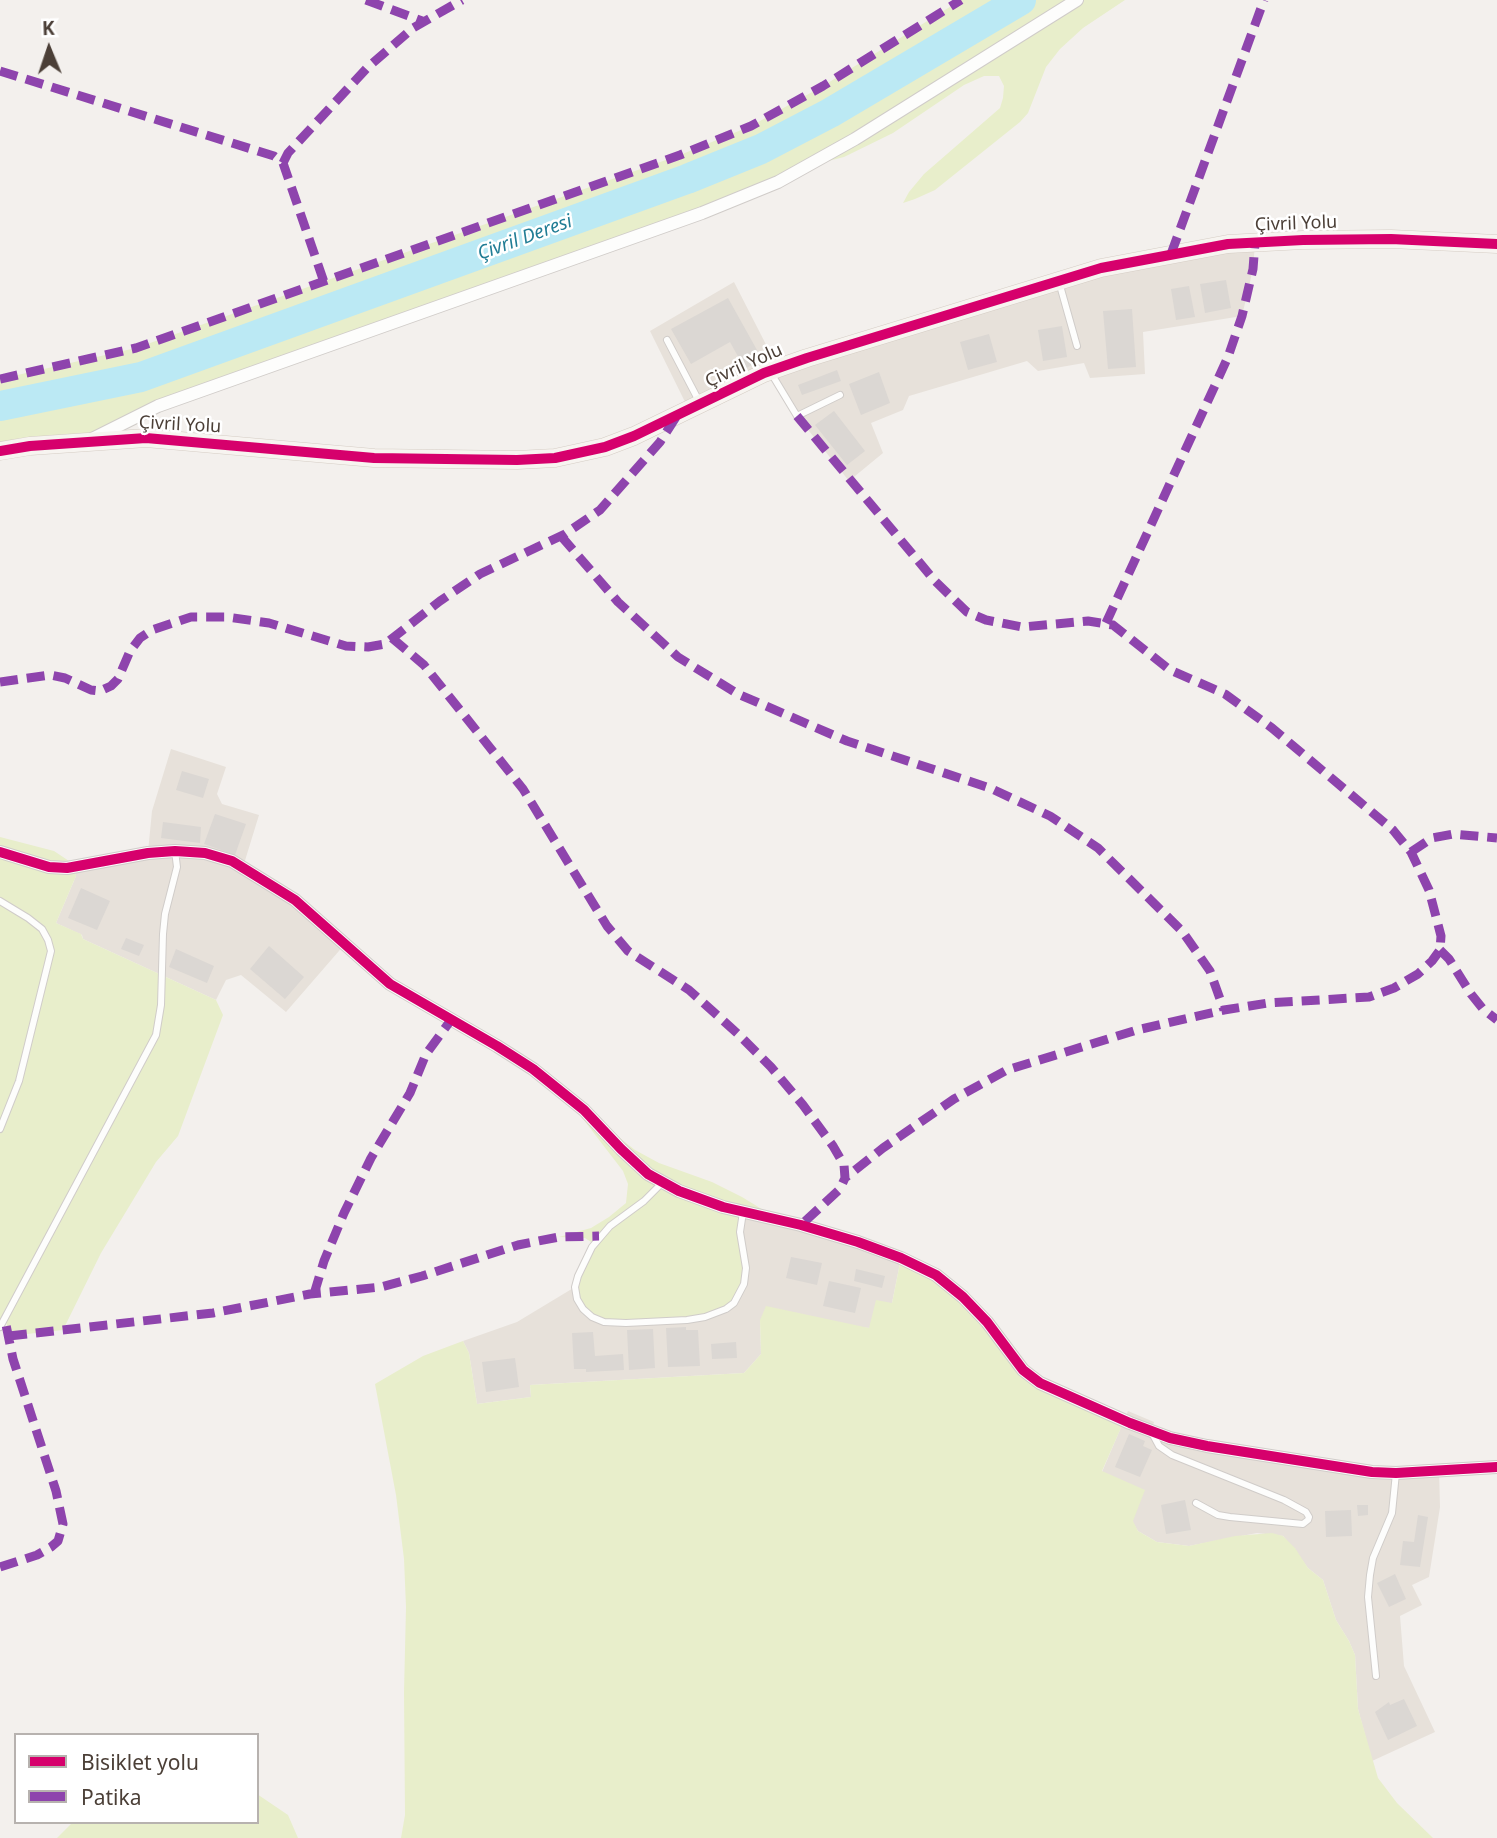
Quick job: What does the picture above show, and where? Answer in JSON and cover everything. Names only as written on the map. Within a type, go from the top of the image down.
[{"type":"street","points":[[86,442],[158,406],[702,213],[778,182],[855,139],[1077,0]]},
{"type":"street","name":"Çivril Yolu","points":[[0,451],[30,446],[146,438],[374,458],[555,458],[605,447],[770,372],[1101,268],[1228,244],[1391,239],[1497,244]]},
{"type":"street","points":[[0,852],[49,867],[67,868],[109,859],[175,851],[205,853],[232,861],[295,900],[390,984],[533,1069],[584,1110],[648,1174],[679,1191],[743,1212],[858,1242],[936,1275],[963,1297],[987,1322],[1023,1370],[1058,1393],[1170,1438],[1241,1453],[1396,1473],[1497,1467]]},
{"type":"lane","points":[[1058,281],[1077,346]]},
{"type":"lane","points":[[667,340],[700,404]]},
{"type":"lane","points":[[770,372],[797,416],[840,395]]},
{"type":"lane","points":[[0,1327],[156,1035],[161,1005],[165,914],[177,867],[175,851]]},
{"type":"lane","points":[[0,901],[42,929],[51,951],[19,1081],[0,1129]]},
{"type":"lane","points":[[663,1182],[644,1201],[610,1226],[592,1247],[575,1287],[583,1309],[592,1317],[604,1322],[626,1323],[687,1320],[726,1309],[734,1303],[744,1284],[746,1268],[740,1232],[743,1212]]},
{"type":"lane","points":[[1152,1431],[1159,1446],[1172,1455],[1284,1500],[1306,1512],[1309,1517],[1303,1524],[1230,1517],[1218,1515],[1196,1503]]},
{"type":"lane","points":[[1376,1676],[1368,1597],[1370,1575],[1373,1558],[1392,1513],[1396,1473]]},
{"type":"shaded area","points":[[1255,243],[1253,269],[1242,316],[1143,332],[1145,374],[1090,378],[1084,363],[1038,371],[1027,361],[909,396],[903,410],[871,423],[883,453],[849,481],[797,416],[770,372],[689,410],[650,331],[734,282],[778,368],[1101,268]]},
{"type":"shaded area","points":[[171,749],[226,767],[217,794],[222,804],[259,815],[243,867],[345,944],[286,1012],[241,975],[226,980],[216,1000],[83,939],[82,935],[56,923],[76,876],[75,870],[148,852],[152,811]]},
{"type":"shaded area","points":[[743,1212],[901,1258],[892,1303],[870,1328],[760,1320],[761,1354],[744,1373],[530,1385],[531,1397],[477,1404],[469,1353],[463,1341],[517,1322],[575,1287],[740,1232]]},
{"type":"shaded area","points":[[1128,1411],[1154,1422],[1151,1431],[1372,1472],[1439,1470],[1440,1507],[1429,1577],[1412,1585],[1422,1605],[1400,1616],[1404,1666],[1435,1732],[1372,1761],[1358,1709],[1355,1655],[1336,1620],[1323,1580],[1308,1568],[1283,1536],[1257,1533],[1189,1546],[1157,1542],[1138,1531],[1102,1472]]},
{"type":"green space","points":[[961,0],[1125,0],[1083,28],[1060,49],[1046,67],[1028,113],[1020,122],[935,190],[915,199],[903,203],[924,174],[1000,108],[1004,86],[999,76],[984,76],[964,85],[893,133],[844,157],[804,167],[778,182],[158,406],[86,442],[0,451],[0,379],[136,348],[680,155],[751,126],[823,86]]},
{"type":"green space","points":[[0,837],[54,851],[69,861],[75,870],[76,876],[56,923],[81,934],[83,939],[216,1000],[223,1015],[178,1136],[156,1162],[101,1253],[63,1330],[9,1336],[6,1321],[0,1327]]},
{"type":"green space","points":[[563,1093],[590,1108],[635,1150],[659,1163],[712,1182],[778,1219],[743,1212],[744,1284],[734,1303],[705,1317],[604,1322],[583,1309],[575,1287],[592,1247],[591,1242],[585,1238],[559,1237],[591,1228],[609,1217],[626,1203],[628,1184],[623,1171]]},
{"type":"green space","points":[[901,1258],[936,1275],[1023,1369],[1124,1421],[1102,1471],[1145,1490],[1133,1521],[1138,1531],[1157,1542],[1189,1546],[1235,1536],[1272,1533],[1283,1536],[1295,1548],[1308,1568],[1323,1580],[1336,1620],[1355,1655],[1358,1709],[1378,1778],[1397,1803],[1433,1838],[401,1838],[405,1815],[404,1559],[396,1495],[375,1384],[423,1356],[463,1341],[469,1353],[477,1404],[531,1397],[530,1385],[744,1373],[761,1354],[760,1320],[766,1306],[869,1328],[876,1300],[892,1303]]},
{"type":"green space","points":[[259,1795],[288,1815],[298,1838],[57,1838],[71,1824],[259,1824]]},
{"type":"building","points":[[1226,280],[1231,308],[1205,313],[1200,284]]},
{"type":"building","points":[[1189,286],[1195,317],[1176,320],[1171,289]]},
{"type":"building","points":[[728,298],[762,359],[745,369],[730,342],[691,364],[671,329]]},
{"type":"building","points":[[1132,309],[1136,367],[1108,369],[1103,311]]},
{"type":"building","points":[[1062,326],[1067,357],[1043,361],[1038,330]]},
{"type":"building","points":[[989,334],[997,362],[968,370],[960,342]]},
{"type":"building","points":[[837,370],[841,381],[802,395],[798,385]]},
{"type":"building","points":[[879,372],[890,403],[861,415],[849,384]]},
{"type":"building","points":[[834,411],[865,451],[847,465],[815,425]]},
{"type":"building","points":[[182,771],[209,779],[203,798],[176,790]]},
{"type":"building","points":[[215,814],[246,824],[235,855],[204,844]]},
{"type":"building","points":[[163,822],[201,827],[200,843],[161,838]]},
{"type":"building","points":[[81,888],[110,901],[97,930],[68,918]]},
{"type":"building","points":[[126,938],[144,945],[139,956],[121,949]]},
{"type":"building","points":[[269,946],[304,977],[285,999],[250,969]]},
{"type":"building","points":[[176,949],[214,966],[207,983],[169,967]]},
{"type":"building","points":[[791,1257],[822,1263],[817,1285],[786,1278]]},
{"type":"building","points":[[856,1269],[885,1276],[882,1288],[854,1281]]},
{"type":"building","points":[[829,1281],[861,1288],[855,1313],[823,1306]]},
{"type":"building","points":[[686,1327],[686,1330],[698,1330],[700,1366],[668,1367],[666,1328]]},
{"type":"building","points":[[653,1329],[655,1368],[629,1370],[627,1330]]},
{"type":"building","points":[[593,1332],[595,1356],[623,1354],[624,1370],[586,1372],[586,1369],[574,1369],[572,1333]]},
{"type":"building","points":[[736,1342],[737,1358],[712,1359],[711,1344]]},
{"type":"building","points":[[515,1358],[519,1387],[486,1392],[482,1362]]},
{"type":"building","points":[[1129,1434],[1145,1441],[1143,1446],[1152,1450],[1140,1477],[1115,1467]]},
{"type":"building","points":[[1185,1500],[1191,1530],[1166,1534],[1161,1505]]},
{"type":"building","points":[[1357,1505],[1368,1505],[1368,1515],[1358,1516]]},
{"type":"building","points":[[1351,1510],[1352,1536],[1326,1537],[1325,1511]]},
{"type":"building","points":[[1418,1515],[1428,1517],[1420,1567],[1400,1565],[1403,1541],[1414,1542]]},
{"type":"building","points":[[1395,1574],[1406,1599],[1389,1607],[1377,1583]]},
{"type":"building","points":[[1404,1699],[1417,1726],[1388,1740],[1375,1712],[1389,1702],[1390,1705]]},
{"type":"waterway","name":"Çivril Deresi","points":[[0,406],[141,377],[687,179],[761,149],[830,113],[1021,0]]},
{"type":"marked path","points":[[366,0],[425,22]]},
{"type":"marked path","points":[[283,163],[288,153],[367,68],[413,28],[462,0]]},
{"type":"marked path","points":[[0,379],[136,348],[680,155],[751,126],[823,86],[961,0]]},
{"type":"marked path","points":[[1171,254],[1264,0]]},
{"type":"marked path","points":[[0,71],[274,156],[283,163],[324,282]]},
{"type":"marked path","points":[[1106,623],[1228,357],[1242,316],[1253,269],[1255,243]]},
{"type":"marked path","points":[[797,416],[935,581],[967,612],[986,620],[1022,627],[1088,621],[1113,625],[1170,670],[1225,694],[1272,728],[1393,830],[1411,852],[1429,890],[1441,936],[1440,950],[1418,974],[1394,988],[1369,997],[1268,1003],[1224,1010],[1137,1030],[1007,1070],[954,1099],[845,1178]]},
{"type":"marked path","points":[[0,682],[50,675],[100,691],[118,679],[130,651],[140,638],[152,630],[191,617],[227,617],[269,623],[346,646],[368,647],[385,644],[480,574],[565,534],[600,510],[660,442],[676,417]]},
{"type":"marked path","points":[[561,536],[618,602],[678,657],[738,694],[847,741],[990,788],[1050,816],[1098,848],[1182,931],[1210,971],[1224,1010]]},
{"type":"marked path","points":[[392,638],[424,665],[523,789],[607,926],[628,951],[689,990],[738,1034],[771,1067],[833,1146],[844,1165],[845,1178],[840,1189],[801,1225]]},
{"type":"marked path","points":[[1411,852],[1432,838],[1453,834],[1497,838]]},
{"type":"marked path","points":[[1440,950],[1483,1009],[1497,1020]]},
{"type":"marked path","points":[[314,1294],[344,1213],[371,1158],[410,1093],[426,1054],[451,1020]]},
{"type":"marked path","points":[[9,1336],[213,1313],[310,1294],[381,1287],[518,1245],[559,1237],[599,1236]]},
{"type":"marked path","points":[[0,1567],[37,1555],[51,1547],[58,1541],[63,1524],[56,1491],[13,1359],[5,1320]]},
{"type":"cycle path","points":[[0,451],[30,446],[146,438],[374,458],[555,458],[605,447],[634,436],[764,373],[807,358],[1101,268],[1228,244],[1391,239],[1497,244]]},
{"type":"cycle path","points":[[0,852],[49,867],[67,868],[148,853],[175,851],[205,853],[232,861],[295,900],[390,984],[533,1069],[584,1110],[648,1174],[679,1191],[723,1207],[801,1225],[858,1242],[936,1275],[963,1297],[987,1322],[1023,1370],[1040,1383],[1130,1423],[1170,1438],[1207,1446],[1372,1472],[1497,1467]]}]
